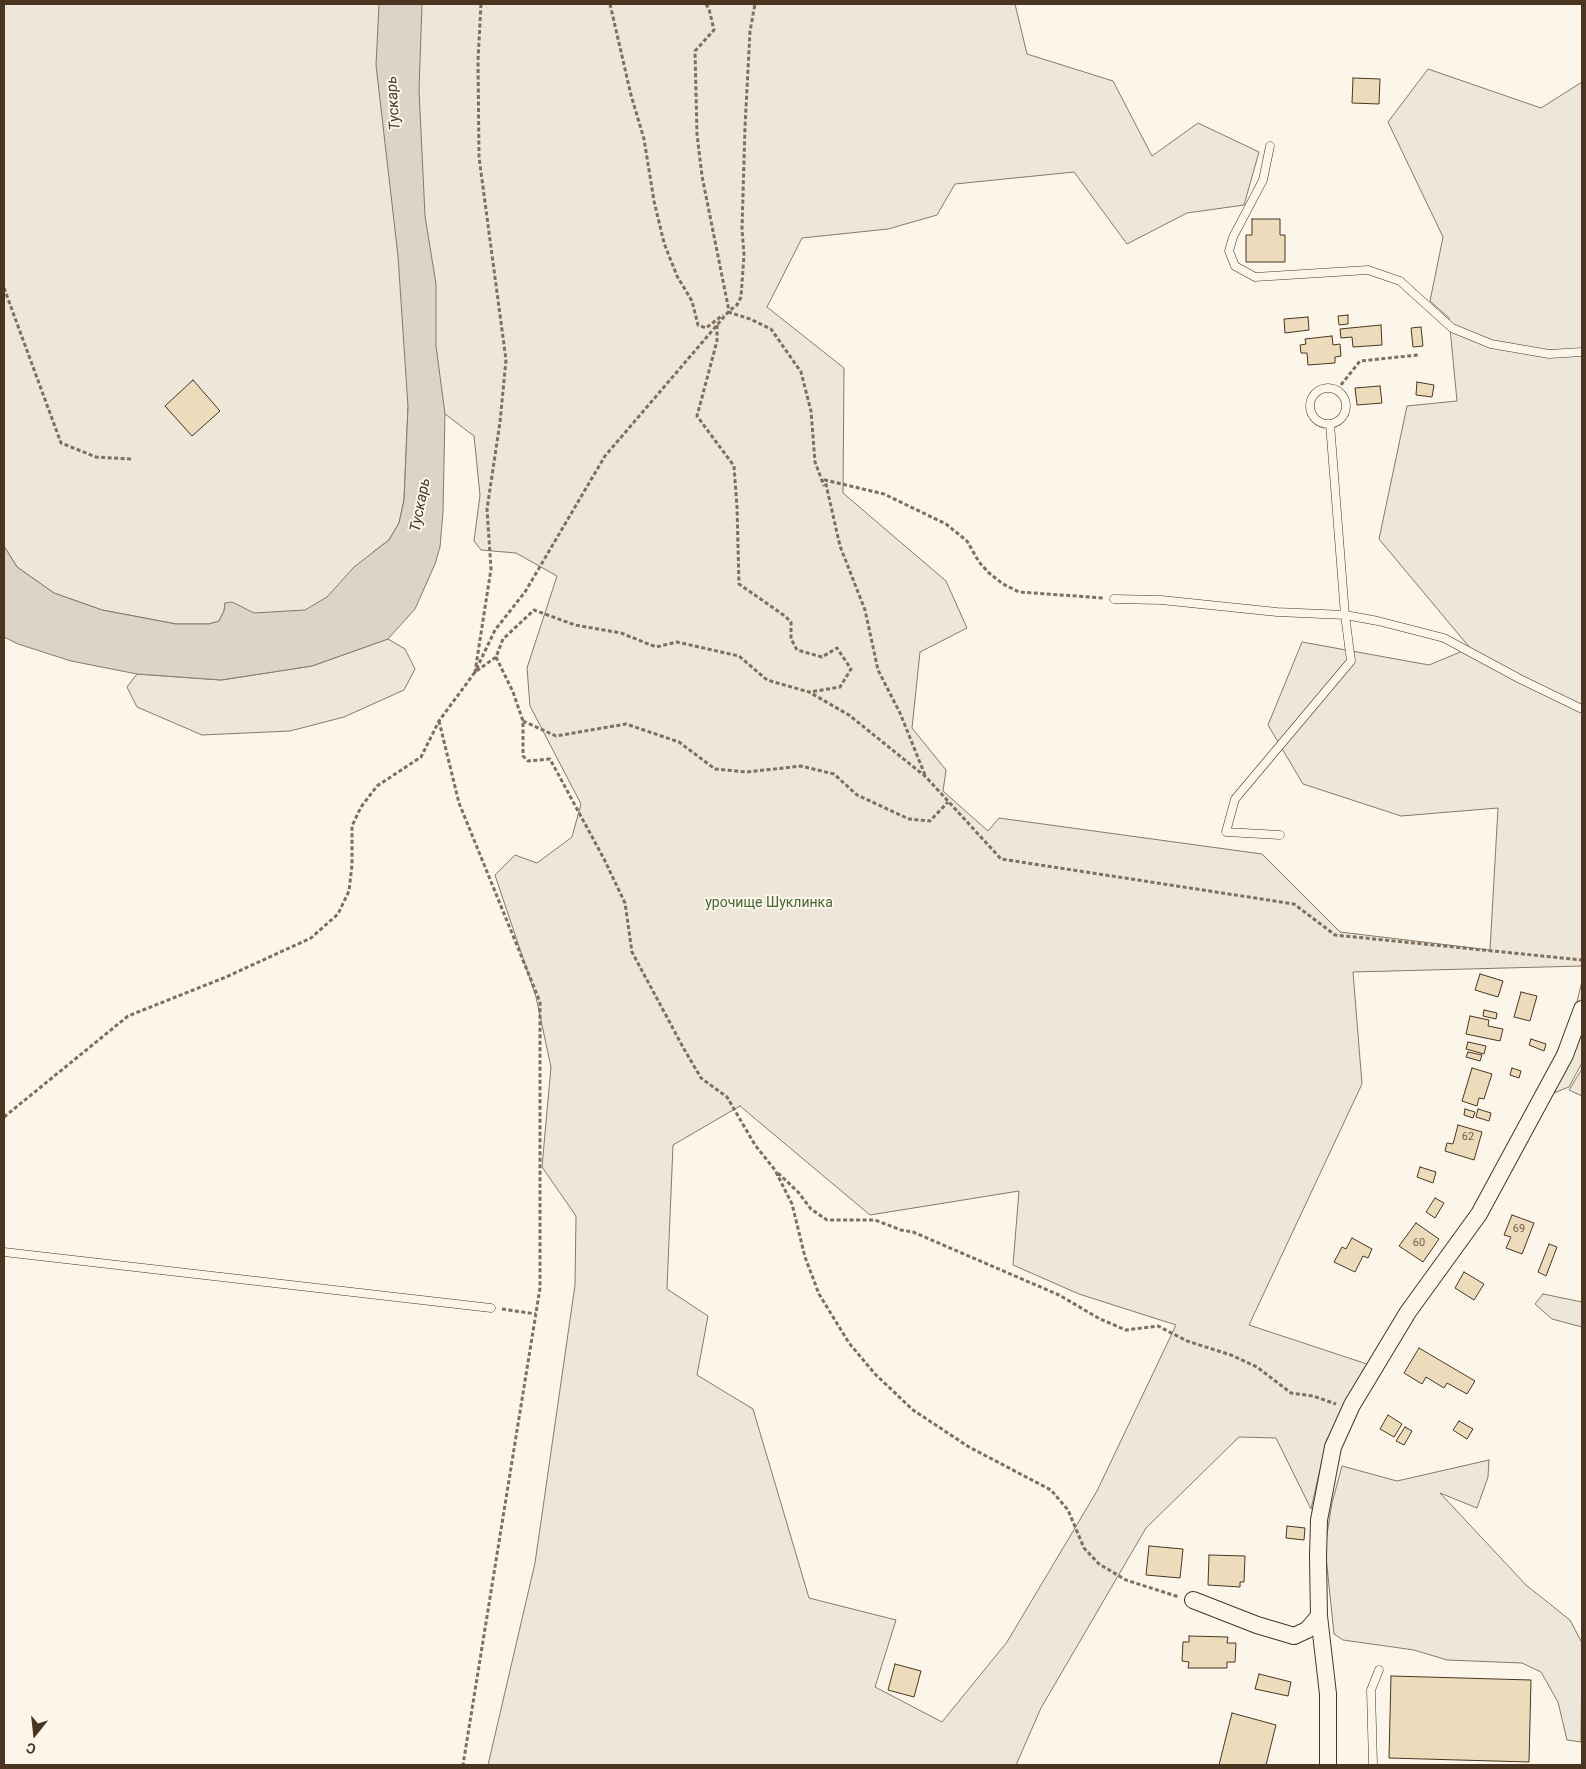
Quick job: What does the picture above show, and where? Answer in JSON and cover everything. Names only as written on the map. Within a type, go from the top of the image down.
[{"type":"street","points":[[1328,1765],[1328,1694],[1319,1616],[1319,1520],[1333,1447],[1352,1405],[1408,1312],[1479,1214],[1565,1055],[1582,1009]]},
{"type":"street","points":[[1193,1600],[1257,1626],[1294,1636],[1307,1630],[1319,1616]]},
{"type":"lane","points":[[1270,146],[1263,180],[1233,238],[1229,251],[1234,266],[1254,277],[1368,270],[1400,281],[1452,328],[1491,344],[1549,354],[1582,352]]},
{"type":"lane","points":[[1328,388],[1338,390],[1344,398],[1346,407],[1340,419],[1330,424],[1318,420],[1310,407],[1317,392],[1328,388]]},
{"type":"lane","points":[[1280,835],[1226,832],[1235,800],[1351,661],[1345,615],[1330,424]]},
{"type":"lane","points":[[1114,598],[1162,600],[1277,612],[1345,615],[1378,622],[1444,638],[1520,680],[1582,709]]},
{"type":"lane","points":[[4,1252],[491,1308]]},
{"type":"lane","points":[[1373,1765],[1371,1690],[1379,1670]]},
{"type":"path","points":[[475,672],[491,569],[487,509],[500,422],[506,360],[479,157],[478,60],[481,4]]},
{"type":"path","points":[[610,4],[631,95],[644,139],[654,201],[664,243],[677,276],[692,301],[698,325],[706,328],[737,305],[743,289],[744,127],[750,31],[754,4]]},
{"type":"path","points":[[706,4],[714,30],[695,51],[697,134],[702,176],[729,311]]},
{"type":"path","points":[[4,288],[61,442],[96,457],[131,459]]},
{"type":"path","points":[[4,1117],[128,1016],[226,977],[311,938],[338,914],[349,891],[352,865],[352,826],[361,807],[377,786],[421,757],[439,721],[475,672],[495,630],[525,592],[605,456],[729,311]]},
{"type":"path","points":[[729,311],[771,330],[801,372],[811,411],[815,462],[827,494]]},
{"type":"path","points":[[717,325],[717,341],[697,416],[734,466],[739,584],[791,622],[792,639],[797,650],[822,658],[838,648],[852,669],[840,687],[809,692]]},
{"type":"path","points":[[1338,390],[1360,361],[1418,355]]},
{"type":"path","points":[[926,777],[900,713],[878,670],[865,610],[840,546],[825,480],[884,494],[946,524],[967,541],[979,562],[989,573],[1003,584],[1019,592],[1114,598]]},
{"type":"path","points":[[475,672],[496,657],[503,639],[534,610],[574,625],[622,633],[656,646],[676,642],[739,656],[767,680],[809,692],[849,715],[926,777],[1001,859],[1294,904],[1335,935],[1582,960]]},
{"type":"path","points":[[496,657],[513,692],[523,721],[523,756],[528,761],[550,759],[604,859],[625,903],[632,952],[684,1049],[701,1078],[727,1097],[755,1145],[798,1192],[810,1210],[827,1220],[875,1220],[901,1230],[913,1232],[1059,1295],[1126,1330],[1158,1326],[1187,1341],[1231,1355],[1257,1367],[1291,1393],[1313,1396],[1338,1405],[1352,1405]]},
{"type":"path","points":[[439,721],[458,803],[540,1002],[540,1288],[463,1765]]},
{"type":"path","points":[[523,721],[556,736],[626,724],[679,742],[715,769],[748,772],[801,766],[834,774],[856,795],[908,819],[930,821],[948,802]]},
{"type":"path","points":[[776,1170],[792,1204],[805,1257],[819,1294],[849,1343],[875,1374],[913,1410],[969,1447],[1051,1490],[1068,1510],[1084,1548],[1099,1564],[1126,1580],[1193,1600]]},
{"type":"path","points":[[491,1308],[536,1314]]},
{"type":"green space","name":"урочище Шуклинка","points":[[4,4],[1015,4],[1027,54],[1113,81],[1152,156],[1198,123],[1259,152],[1244,205],[1187,213],[1127,244],[1074,172],[955,184],[937,215],[888,229],[802,238],[767,307],[844,368],[843,493],[946,581],[967,628],[920,652],[912,728],[946,770],[943,791],[988,831],[999,818],[1262,854],[1340,932],[1490,950],[1498,808],[1401,816],[1303,784],[1268,725],[1302,642],[1429,665],[1470,648],[1379,539],[1407,406],[1457,401],[1449,318],[1430,301],[1443,237],[1388,122],[1428,69],[1541,108],[1582,82],[1582,966],[1353,972],[1362,1084],[1249,1325],[1373,1366],[1327,1439],[1311,1509],[1276,1438],[1239,1437],[1146,1528],[1041,1708],[1016,1765],[488,1765],[535,1563],[575,1285],[576,1216],[542,1167],[551,1067],[536,997],[495,875],[515,855],[537,863],[572,837],[581,804],[530,706],[527,668],[557,576],[516,553],[481,550],[474,541],[480,495],[474,436],[445,414],[408,407],[404,500],[399,523],[389,540],[373,552],[312,613],[266,624],[225,603],[224,611],[219,621],[209,624],[176,624],[102,610],[54,593],[17,567],[4,546]],"holes":[[[740,1106],[870,1215],[1019,1191],[1013,1265],[1079,1294],[1176,1325],[1097,1491],[1007,1642],[942,1722],[875,1687],[896,1620],[809,1598],[753,1409],[697,1375],[708,1316],[667,1289],[673,1145]]]},
{"type":"green space","points":[[388,639],[405,649],[415,669],[404,690],[344,717],[290,731],[202,735],[137,707],[127,687],[137,674],[221,680],[312,666]]},
{"type":"green space","points":[[1582,1069],[1582,1096],[1569,1090]]},
{"type":"green space","points":[[1543,1294],[1582,1302],[1582,1327],[1552,1319],[1535,1304]]},
{"type":"green space","points":[[1489,1460],[1488,1477],[1477,1508],[1440,1493],[1526,1585],[1570,1620],[1582,1643],[1581,1742],[1567,1740],[1558,1702],[1541,1672],[1522,1663],[1447,1660],[1414,1650],[1343,1640],[1334,1634],[1325,1547],[1332,1503],[1342,1466],[1397,1481]]},
{"type":"shaded area","points":[[1582,981],[1582,1063],[1569,1087],[1554,1093],[1542,1087],[1575,1010]]},
{"type":"water","name":"Тускарь","points":[[379,4],[422,4],[419,90],[425,216],[436,284],[436,346],[445,414],[443,512],[440,547],[435,564],[415,609],[388,639],[312,666],[221,680],[137,674],[71,661],[18,644],[4,637],[4,546],[17,567],[54,593],[102,610],[176,624],[209,624],[219,621],[224,611],[225,603],[232,602],[254,613],[305,610],[327,597],[354,567],[389,540],[399,523],[404,500],[408,407],[398,256],[376,65]]},
{"type":"building","points":[[1353,78],[1380,79],[1379,104],[1352,103]]},
{"type":"building","points":[[1252,219],[1280,219],[1280,235],[1285,235],[1285,262],[1246,262],[1246,235],[1252,235]]},
{"type":"building","points":[[1348,315],[1348,324],[1339,325],[1338,316]]},
{"type":"building","points":[[1308,317],[1309,330],[1285,333],[1284,319]]},
{"type":"building","points":[[1381,325],[1382,345],[1353,347],[1352,337],[1341,338],[1340,329]]},
{"type":"building","points":[[1421,327],[1423,346],[1413,347],[1411,328]]},
{"type":"building","points":[[1332,336],[1333,345],[1340,344],[1341,356],[1335,357],[1335,363],[1308,365],[1307,353],[1301,353],[1300,345],[1306,344],[1305,339]]},
{"type":"building","points":[[193,380],[220,411],[192,436],[165,406]]},
{"type":"building","points":[[1417,382],[1434,385],[1432,397],[1416,395]]},
{"type":"building","points":[[1380,386],[1382,403],[1357,405],[1355,388]]},
{"type":"building","points":[[1480,974],[1503,981],[1498,997],[1475,990]]},
{"type":"building","points":[[1521,992],[1537,996],[1530,1021],[1514,1017]]},
{"type":"building","points":[[1484,1010],[1497,1013],[1496,1019],[1483,1016]]},
{"type":"building","points":[[1470,1016],[1489,1020],[1488,1026],[1503,1029],[1500,1041],[1466,1034]]},
{"type":"building","points":[[1531,1039],[1546,1044],[1544,1051],[1529,1045]]},
{"type":"building","points":[[1468,1042],[1486,1046],[1484,1054],[1466,1049]]},
{"type":"building","points":[[1468,1052],[1482,1055],[1480,1061],[1466,1057]]},
{"type":"building","points":[[1472,1068],[1492,1074],[1484,1099],[1479,1098],[1477,1106],[1462,1101]]},
{"type":"building","points":[[1512,1068],[1521,1071],[1519,1078],[1510,1075]]},
{"type":"building","points":[[1465,1109],[1475,1112],[1473,1118],[1464,1115]]},
{"type":"building","points":[[1478,1109],[1491,1113],[1489,1121],[1476,1117]]},
{"type":"building","points":[[1458,1125],[1482,1132],[1474,1160],[1445,1151],[1447,1143],[1453,1144]]},
{"type":"building","points":[[1420,1167],[1436,1172],[1433,1183],[1417,1177]]},
{"type":"building","points":[[1435,1198],[1444,1203],[1435,1218],[1426,1212]]},
{"type":"building","points":[[1512,1215],[1534,1223],[1522,1254],[1506,1248],[1511,1237],[1504,1235]]},
{"type":"building","points":[[1416,1223],[1439,1239],[1423,1262],[1399,1246]]},
{"type":"building","points":[[1352,1238],[1372,1249],[1368,1258],[1363,1256],[1355,1272],[1334,1262],[1342,1247],[1346,1249]]},
{"type":"building","points":[[1549,1244],[1557,1247],[1546,1276],[1538,1272]]},
{"type":"building","points":[[1464,1272],[1484,1284],[1474,1300],[1455,1288]]},
{"type":"building","points":[[1419,1348],[1475,1381],[1467,1394],[1447,1383],[1444,1388],[1426,1377],[1422,1384],[1404,1373]]},
{"type":"building","points":[[1388,1415],[1402,1424],[1394,1437],[1380,1429]]},
{"type":"building","points":[[1459,1421],[1473,1429],[1467,1439],[1453,1430]]},
{"type":"building","points":[[1405,1427],[1412,1431],[1404,1445],[1396,1441]]},
{"type":"building","points":[[1287,1526],[1305,1528],[1304,1540],[1286,1538]]},
{"type":"building","points":[[1149,1546],[1183,1549],[1180,1578],[1146,1575]]},
{"type":"building","points":[[1209,1555],[1245,1556],[1244,1582],[1240,1582],[1240,1587],[1208,1585]]},
{"type":"building","points":[[1189,1636],[1228,1637],[1227,1643],[1236,1643],[1235,1662],[1227,1662],[1227,1668],[1188,1668],[1189,1662],[1182,1661],[1183,1642],[1189,1642]]},
{"type":"building","points":[[895,1664],[921,1671],[914,1697],[888,1690]]},
{"type":"building","points":[[1259,1674],[1291,1682],[1288,1696],[1255,1689]]},
{"type":"building","points":[[1391,1676],[1531,1680],[1529,1762],[1389,1758]]},
{"type":"building","points":[[1232,1713],[1276,1725],[1266,1765],[1219,1765]]}]
